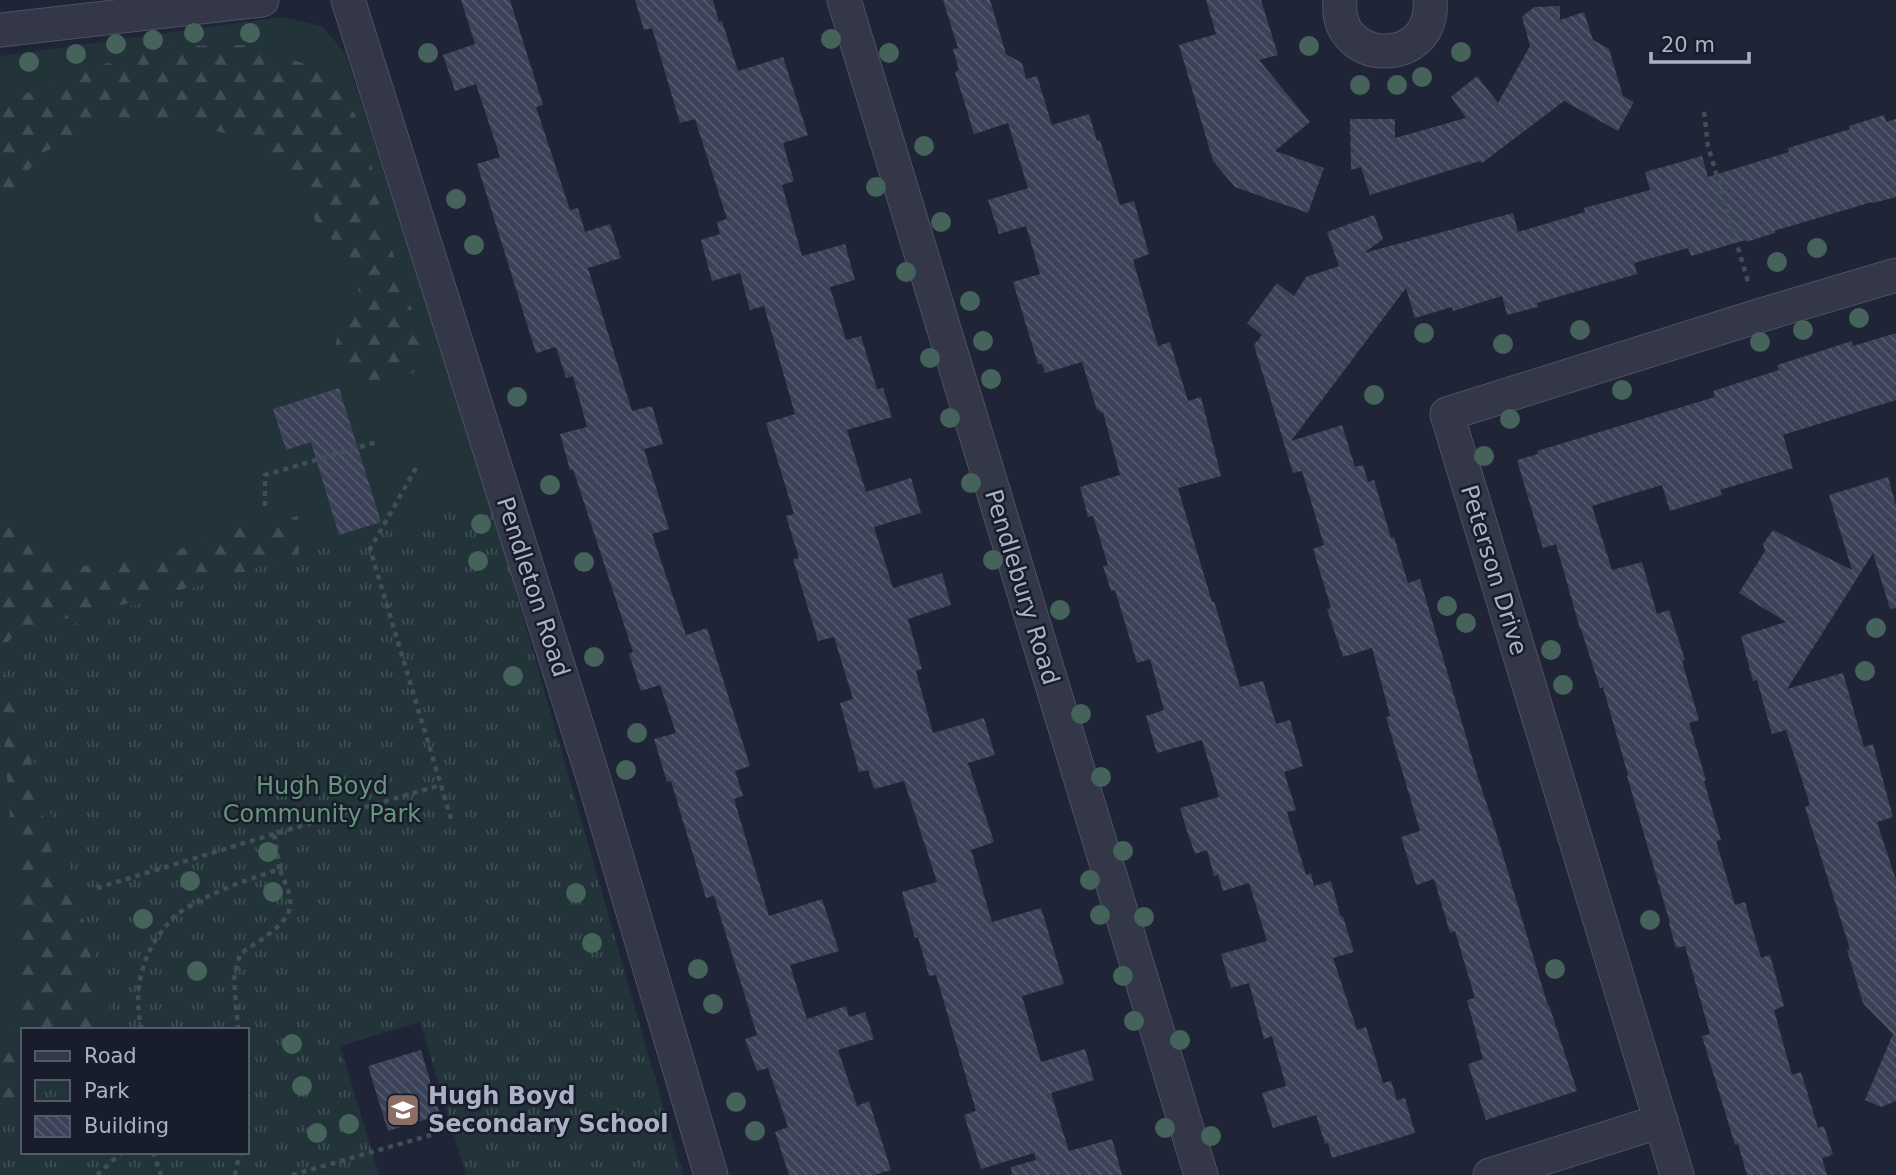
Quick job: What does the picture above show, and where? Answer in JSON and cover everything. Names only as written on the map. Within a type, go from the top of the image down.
[{"type":"street","points":[[0,30],[261,0]]},
{"type":"street","name":"Pendleton Road","points":[[348,0],[593,777],[711,1175]]},
{"type":"street","name":"Pendlebury Road","points":[[844,0],[1201,1175]]},
{"type":"street","points":[[1340,0],[1339,10],[1343,25],[1352,38],[1364,47],[1379,52],[1408,46],[1420,36],[1428,24],[1430,0]]},
{"type":"street","name":"Peterson Drive","points":[[1676,1175],[1447,414],[1896,275]]},
{"type":"street","points":[[1490,1175],[1661,1121]]},
{"type":"path","points":[[1704,112],[1708,146],[1758,316]]},
{"type":"path","points":[[265,506],[265,475],[377,442]]},
{"type":"path","points":[[416,468],[370,549],[452,822]]},
{"type":"path","points":[[97,888],[441,785]]},
{"type":"path","points":[[238,1028],[234,979],[240,954],[278,927],[288,917],[291,904],[280,869],[274,834]]},
{"type":"path","points":[[141,1028],[138,992],[142,965],[156,940],[177,914],[233,884],[280,869]]},
{"type":"path","points":[[292,1175],[431,1135]]},
{"type":"path","points":[[97,1175],[120,1154]]},
{"type":"path","points":[[154,1154],[161,1175]]},
{"type":"path","points":[[235,1175],[240,1154]]},
{"type":"green space","points":[[282,17],[322,26],[345,53],[489,498],[0,646],[0,56]]},
{"type":"green space","points":[[249,45],[305,64],[341,88],[366,136],[378,199],[400,279],[423,337],[418,370],[392,383],[356,381],[334,358],[339,325],[360,303],[355,261],[318,226],[289,163],[237,136],[171,120],[106,121],[44,152],[10,192],[0,214],[0,105],[76,72],[170,46]]},
{"type":"green space","name":"Hugh Boyd Community Park","points":[[489,498],[683,1175],[466,1175],[420,1022],[340,1046],[379,1175],[0,1175],[0,1125],[21,1119],[21,1154],[248,1154],[248,1028],[115,1028],[78,895],[0,662],[0,646]]},
{"type":"green space","points":[[298,516],[299,559],[79,616],[21,628],[5,645],[53,858],[88,929],[98,1028],[21,1028],[21,1113],[0,1120],[0,1050],[8,1044],[21,1010],[15,936],[21,872],[11,827],[3,699],[0,689],[0,519],[22,530],[57,570],[171,553],[228,529]]},
{"type":"green space","points":[[0,662],[78,895],[115,1028],[21,1028],[21,1119],[0,1125]]},
{"type":"building","points":[[461,0],[510,0],[543,105],[536,107],[570,210],[578,208],[585,232],[610,224],[621,258],[588,268],[632,411],[652,406],[663,444],[644,449],[669,529],[652,534],[686,635],[707,628],[750,766],[735,771],[743,796],[734,799],[769,916],[822,899],[839,951],[790,965],[807,1019],[846,1006],[849,1017],[865,1012],[874,1039],[838,1050],[857,1106],[869,1101],[891,1170],[874,1175],[789,1175],[775,1132],[788,1127],[768,1068],[757,1071],[745,1039],[757,1035],[714,896],[706,898],[671,781],[667,782],[654,739],[676,733],[660,685],[641,691],[629,654],[633,652],[560,434],[587,427],[573,376],[566,378],[556,347],[536,353],[477,164],[500,157],[476,84],[455,91],[443,55],[475,44]]},
{"type":"building","points":[[635,0],[713,0],[738,71],[783,57],[808,135],[783,143],[794,181],[782,185],[802,256],[845,244],[855,280],[830,287],[846,340],[861,336],[877,389],[883,388],[892,417],[847,430],[866,492],[911,478],[921,513],[874,527],[893,588],[942,573],[951,605],[908,619],[922,669],[916,671],[933,733],[984,718],[995,755],[968,763],[994,842],[971,850],[992,922],[1041,908],[1064,984],[1022,996],[1041,1062],[1085,1049],[1094,1080],[1051,1093],[1069,1151],[1112,1139],[1122,1175],[1012,1175],[1011,1167],[1036,1160],[1034,1153],[981,1169],[964,1115],[976,1111],[936,975],[929,976],[902,892],[937,882],[904,781],[874,789],[868,770],[859,772],[840,703],[853,699],[834,637],[818,641],[793,559],[799,558],[786,516],[794,514],[766,423],[795,414],[764,306],[750,310],[740,273],[712,281],[701,240],[720,234],[717,222],[727,219],[695,119],[680,123],[652,28],[644,30]]},
{"type":"building","points":[[943,0],[990,0],[1006,54],[1022,63],[1026,79],[1037,76],[1052,125],[1089,114],[1120,205],[1134,201],[1149,254],[1133,260],[1158,346],[1170,342],[1188,401],[1201,397],[1221,476],[1178,488],[1212,602],[1214,601],[1240,687],[1263,681],[1276,724],[1290,720],[1303,766],[1284,772],[1296,810],[1287,812],[1306,875],[1311,873],[1314,886],[1331,881],[1354,952],[1333,958],[1357,1030],[1366,1027],[1383,1083],[1391,1081],[1397,1100],[1405,1098],[1415,1133],[1332,1158],[1316,1115],[1273,1128],[1262,1093],[1286,1086],[1272,1036],[1264,1039],[1249,983],[1231,988],[1221,954],[1267,941],[1249,883],[1223,891],[1218,875],[1214,876],[1207,850],[1195,854],[1188,834],[1180,808],[1219,797],[1202,740],[1157,753],[1146,716],[1164,710],[1150,659],[1137,663],[1115,590],[1111,591],[1103,566],[1108,565],[1093,516],[1088,517],[1080,487],[1120,475],[1103,412],[1097,410],[1082,362],[1045,373],[1042,364],[1038,364],[1013,282],[1040,274],[1026,226],[999,234],[988,200],[1028,188],[1008,123],[974,134],[955,72],[959,70],[953,49],[958,48]]},
{"type":"building","points":[[1206,0],[1261,0],[1278,55],[1259,60],[1310,122],[1275,151],[1324,168],[1308,213],[1235,187],[1213,161],[1179,45],[1216,34]]},
{"type":"building","points":[[1560,6],[1560,20],[1584,12],[1593,40],[1609,49],[1623,96],[1634,102],[1618,131],[1564,101],[1482,163],[1480,161],[1370,195],[1361,167],[1351,170],[1350,119],[1395,119],[1395,138],[1466,118],[1451,97],[1477,76],[1498,103],[1530,46],[1522,17],[1534,7]]},
{"type":"building","points":[[1884,115],[1886,122],[1896,119],[1896,197],[1691,256],[1688,248],[1634,263],[1637,274],[1537,303],[1538,307],[1507,315],[1502,296],[1453,311],[1452,307],[1415,318],[1406,288],[1291,441],[1342,425],[1355,467],[1363,465],[1368,482],[1374,480],[1408,583],[1420,579],[1479,781],[1577,1091],[1486,1120],[1468,1064],[1483,1059],[1467,1000],[1475,998],[1455,931],[1450,933],[1434,879],[1416,885],[1401,837],[1420,831],[1386,717],[1390,716],[1372,648],[1343,657],[1327,609],[1331,608],[1313,549],[1324,545],[1302,471],[1293,473],[1254,345],[1262,335],[1247,323],[1277,283],[1294,296],[1306,277],[1339,266],[1327,232],[1374,215],[1383,239],[1364,253],[1513,213],[1518,232],[1585,212],[1584,208],[1650,190],[1645,172],[1702,156],[1708,177],[1789,152],[1788,148],[1850,129],[1849,126]]},
{"type":"building","points":[[1896,333],[1896,400],[1783,435],[1793,468],[1720,490],[1722,495],[1670,511],[1662,485],[1592,506],[1612,570],[1642,562],[1657,614],[1669,610],[1685,660],[1682,661],[1699,720],[1689,723],[1721,840],[1716,841],[1735,905],[1745,902],[1761,958],[1770,955],[1784,1006],[1774,1010],[1792,1075],[1801,1072],[1818,1128],[1824,1126],[1833,1155],[1822,1158],[1827,1175],[1747,1175],[1738,1144],[1735,1145],[1702,1036],[1710,1034],[1685,946],[1676,948],[1603,687],[1600,688],[1580,629],[1556,544],[1543,548],[1517,460],[1538,454],[1537,451],[1715,397],[1713,391],[1779,370],[1777,365],[1852,341],[1853,346]]},
{"type":"building","points":[[339,388],[381,522],[339,535],[311,442],[286,450],[273,409]]},
{"type":"building","points":[[1888,477],[1896,505],[1896,608],[1890,609],[1873,553],[1787,689],[1843,673],[1864,747],[1873,744],[1893,817],[1877,822],[1896,880],[1896,1101],[1881,1107],[1865,1100],[1893,1034],[1863,1003],[1847,950],[1850,949],[1805,807],[1810,805],[1786,730],[1772,734],[1757,680],[1753,681],[1741,636],[1786,622],[1739,593],[1765,551],[1763,544],[1773,530],[1852,570],[1829,495]]},
{"type":"building","points":[[421,1050],[440,1115],[388,1131],[368,1066]]},
{"type":"place","name":"Hugh Boyd Secondary School","points":[[403,1110]]}]
